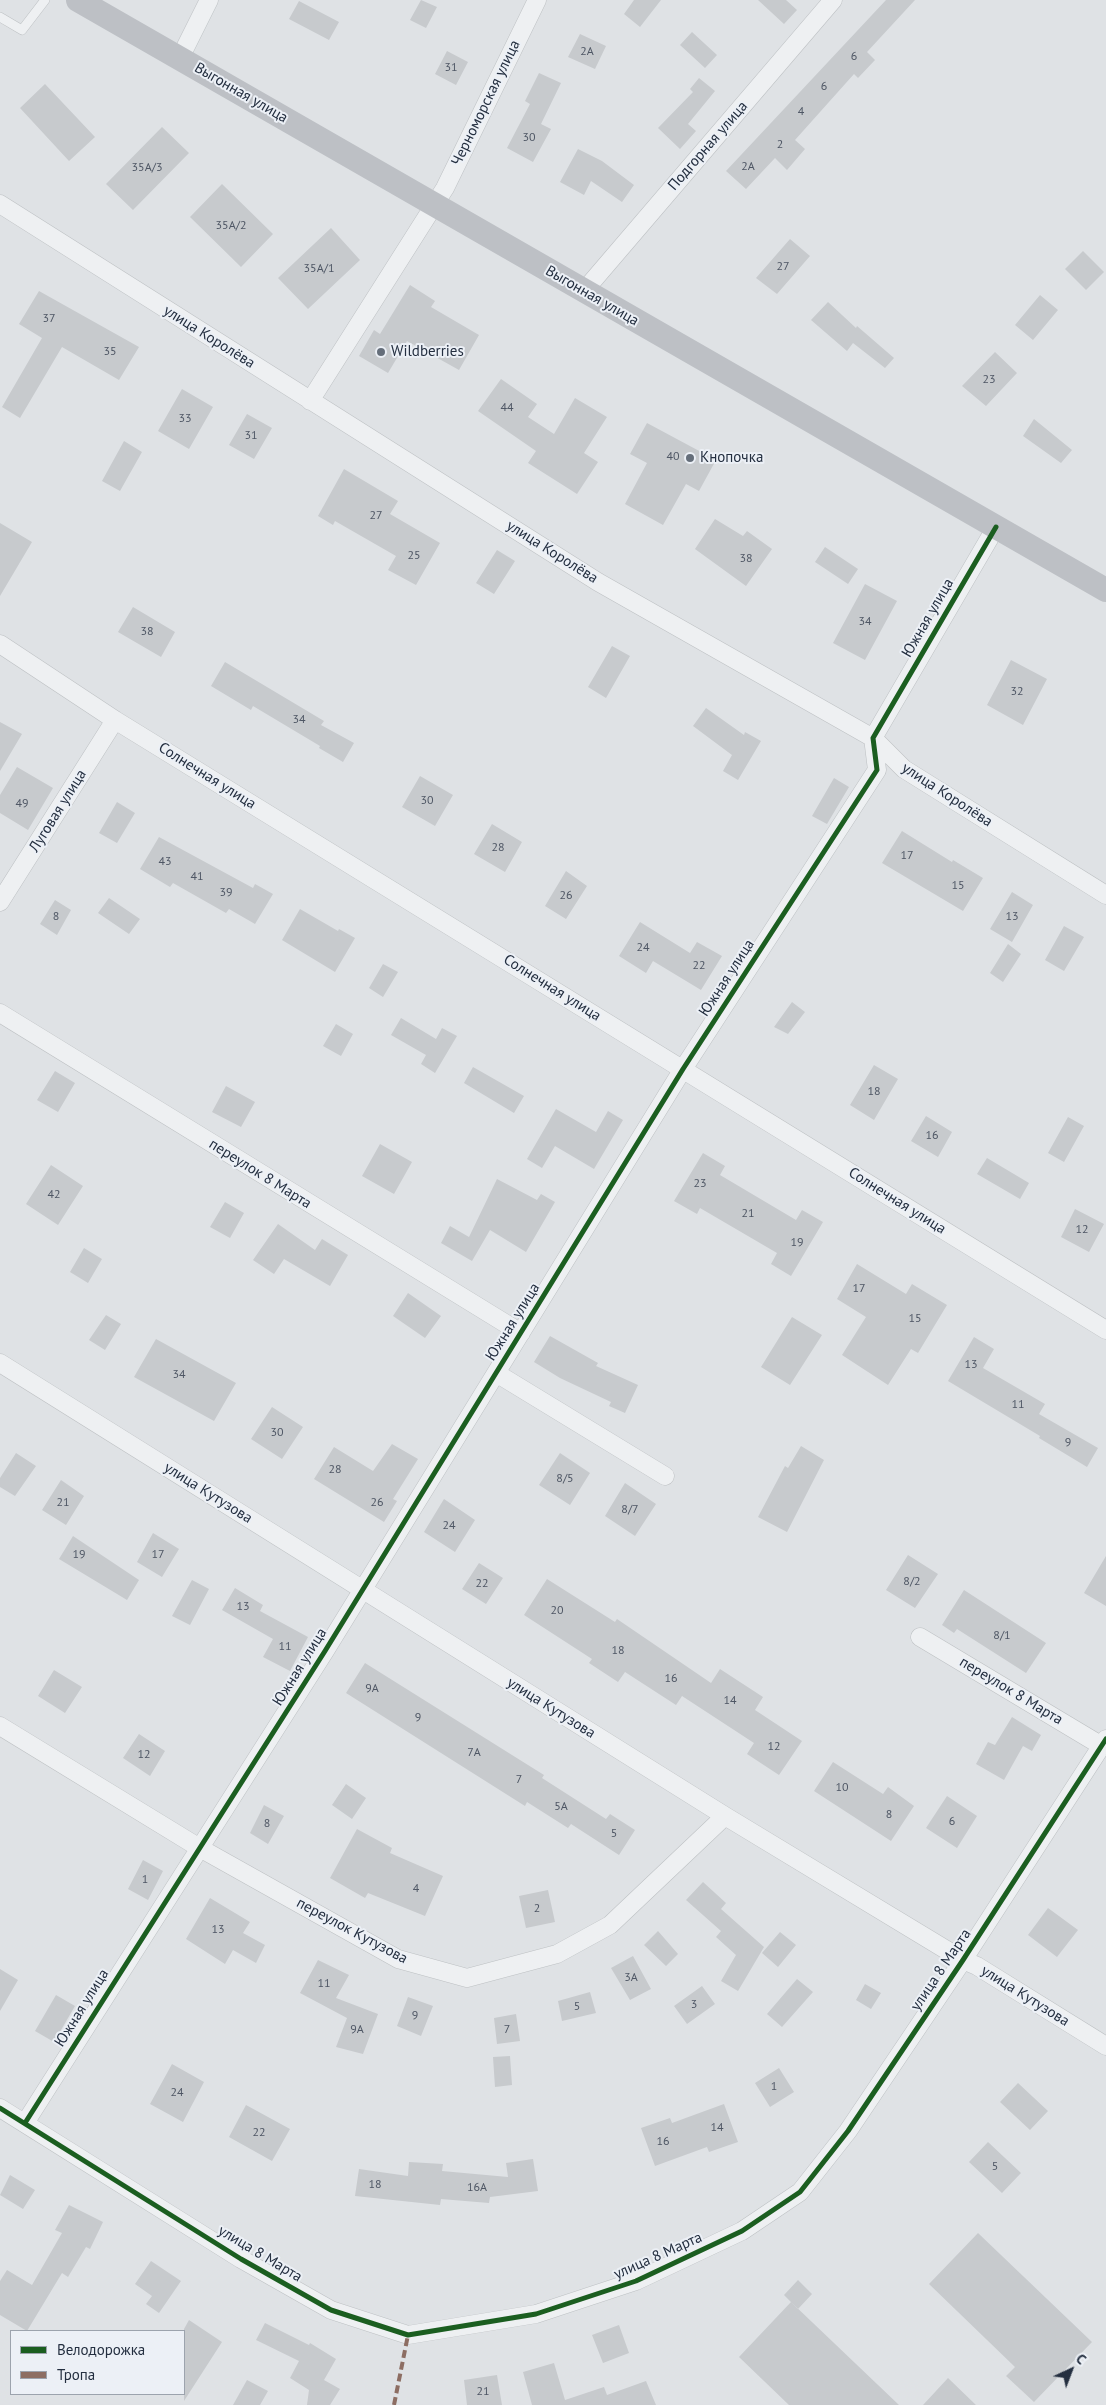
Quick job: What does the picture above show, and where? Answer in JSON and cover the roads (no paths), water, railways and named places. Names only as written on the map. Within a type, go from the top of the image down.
[{"type":"street","name":"Выгонная улица","points":[[78,0],[1106,590]]},
{"type":"street","points":[[180,58],[209,0]]},
{"type":"street","name":"Черноморская улица","points":[[310,401],[444,188],[537,0]]},
{"type":"street","name":"Подгорная улица","points":[[584,291],[833,0]]},
{"type":"street","name":"улица Королёва","points":[[0,204],[598,582],[873,738],[904,769],[1106,895]]},
{"type":"street","name":"Южная улица","points":[[25,2123],[198,1847],[325,1651],[683,1069],[877,770],[873,738],[996,527]]},
{"type":"street","name":"Солнечная улица","points":[[0,644],[115,720],[1106,1330]]},
{"type":"street","name":"Луговая улица","points":[[0,902],[115,720]]},
{"type":"street","name":"переулок 8 Марта","points":[[0,1013],[521,1333]]},
{"type":"street","name":"улица Кутузова","points":[[0,1363],[725,1816],[977,1966],[1106,2046]]},
{"type":"street","points":[[496,1373],[665,1476]]},
{"type":"street","name":"переулок 8 Марта","points":[[920,1637],[1104,1742]]},
{"type":"street","name":"переулок Кутузова","points":[[0,1726],[198,1847],[398,1958],[467,1978],[557,1954],[610,1925],[725,1816]]},
{"type":"street","name":"улица 8 Марта","points":[[0,2108],[241,2259],[330,2310],[408,2335],[536,2314],[636,2281],[742,2231],[800,2192],[848,2131],[964,1960],[1104,1742]]},
{"type":"lane","points":[[0,17],[22,30],[45,0]]},
{"type":"place","name":"Wildberries","points":[[381,352]]},
{"type":"place","name":"Кнопочка","points":[[690,458]]}]
